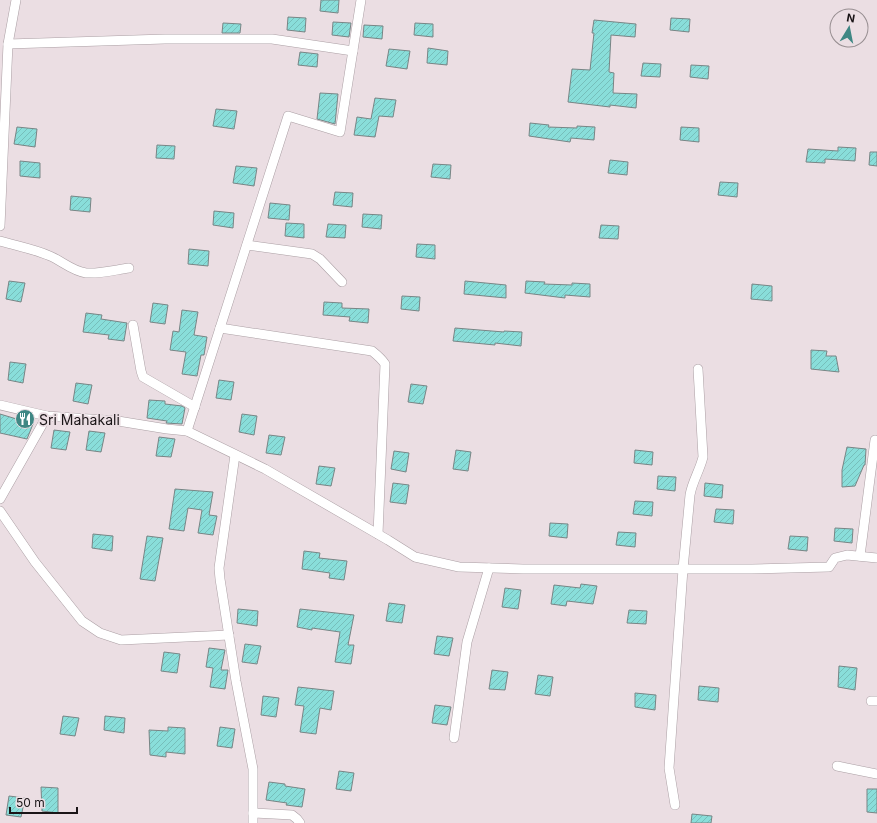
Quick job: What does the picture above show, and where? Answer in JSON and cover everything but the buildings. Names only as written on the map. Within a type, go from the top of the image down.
[{"type":"street","points":[[0,226],[8,44],[16,0]]},
{"type":"street","points":[[187,431],[288,116],[340,132],[361,0]]},
{"type":"street","points":[[8,44],[165,39],[272,39],[353,51]]},
{"type":"street","points":[[0,241],[42,252],[52,256],[76,271],[85,273],[97,273],[128,268]]},
{"type":"street","points":[[247,245],[312,254],[320,259],[342,282]]},
{"type":"street","points":[[133,325],[141,374],[143,377],[194,407]]},
{"type":"street","points":[[220,328],[372,352],[377,354],[382,359],[385,364],[378,534]]},
{"type":"street","points":[[675,805],[669,768],[683,569],[691,490],[702,464],[703,457],[698,369]]},
{"type":"street","points":[[0,405],[47,416],[118,421],[187,431],[265,469],[415,557],[459,567],[523,570],[829,567],[835,558],[847,556],[877,558]]},
{"type":"street","points":[[0,499],[47,416]]},
{"type":"street","points":[[860,556],[875,440]]},
{"type":"street","points":[[235,455],[219,568],[229,635],[253,769],[253,823]]},
{"type":"street","points":[[0,512],[35,562],[82,621],[100,633],[121,640],[229,635]]},
{"type":"street","points":[[454,738],[467,642],[489,568]]},
{"type":"street","points":[[837,766],[877,774]]},
{"type":"street","points":[[253,813],[292,815],[297,818],[300,823]]},
{"type":"place","name":"Sri Mahakali","points":[[25,419]]}]
